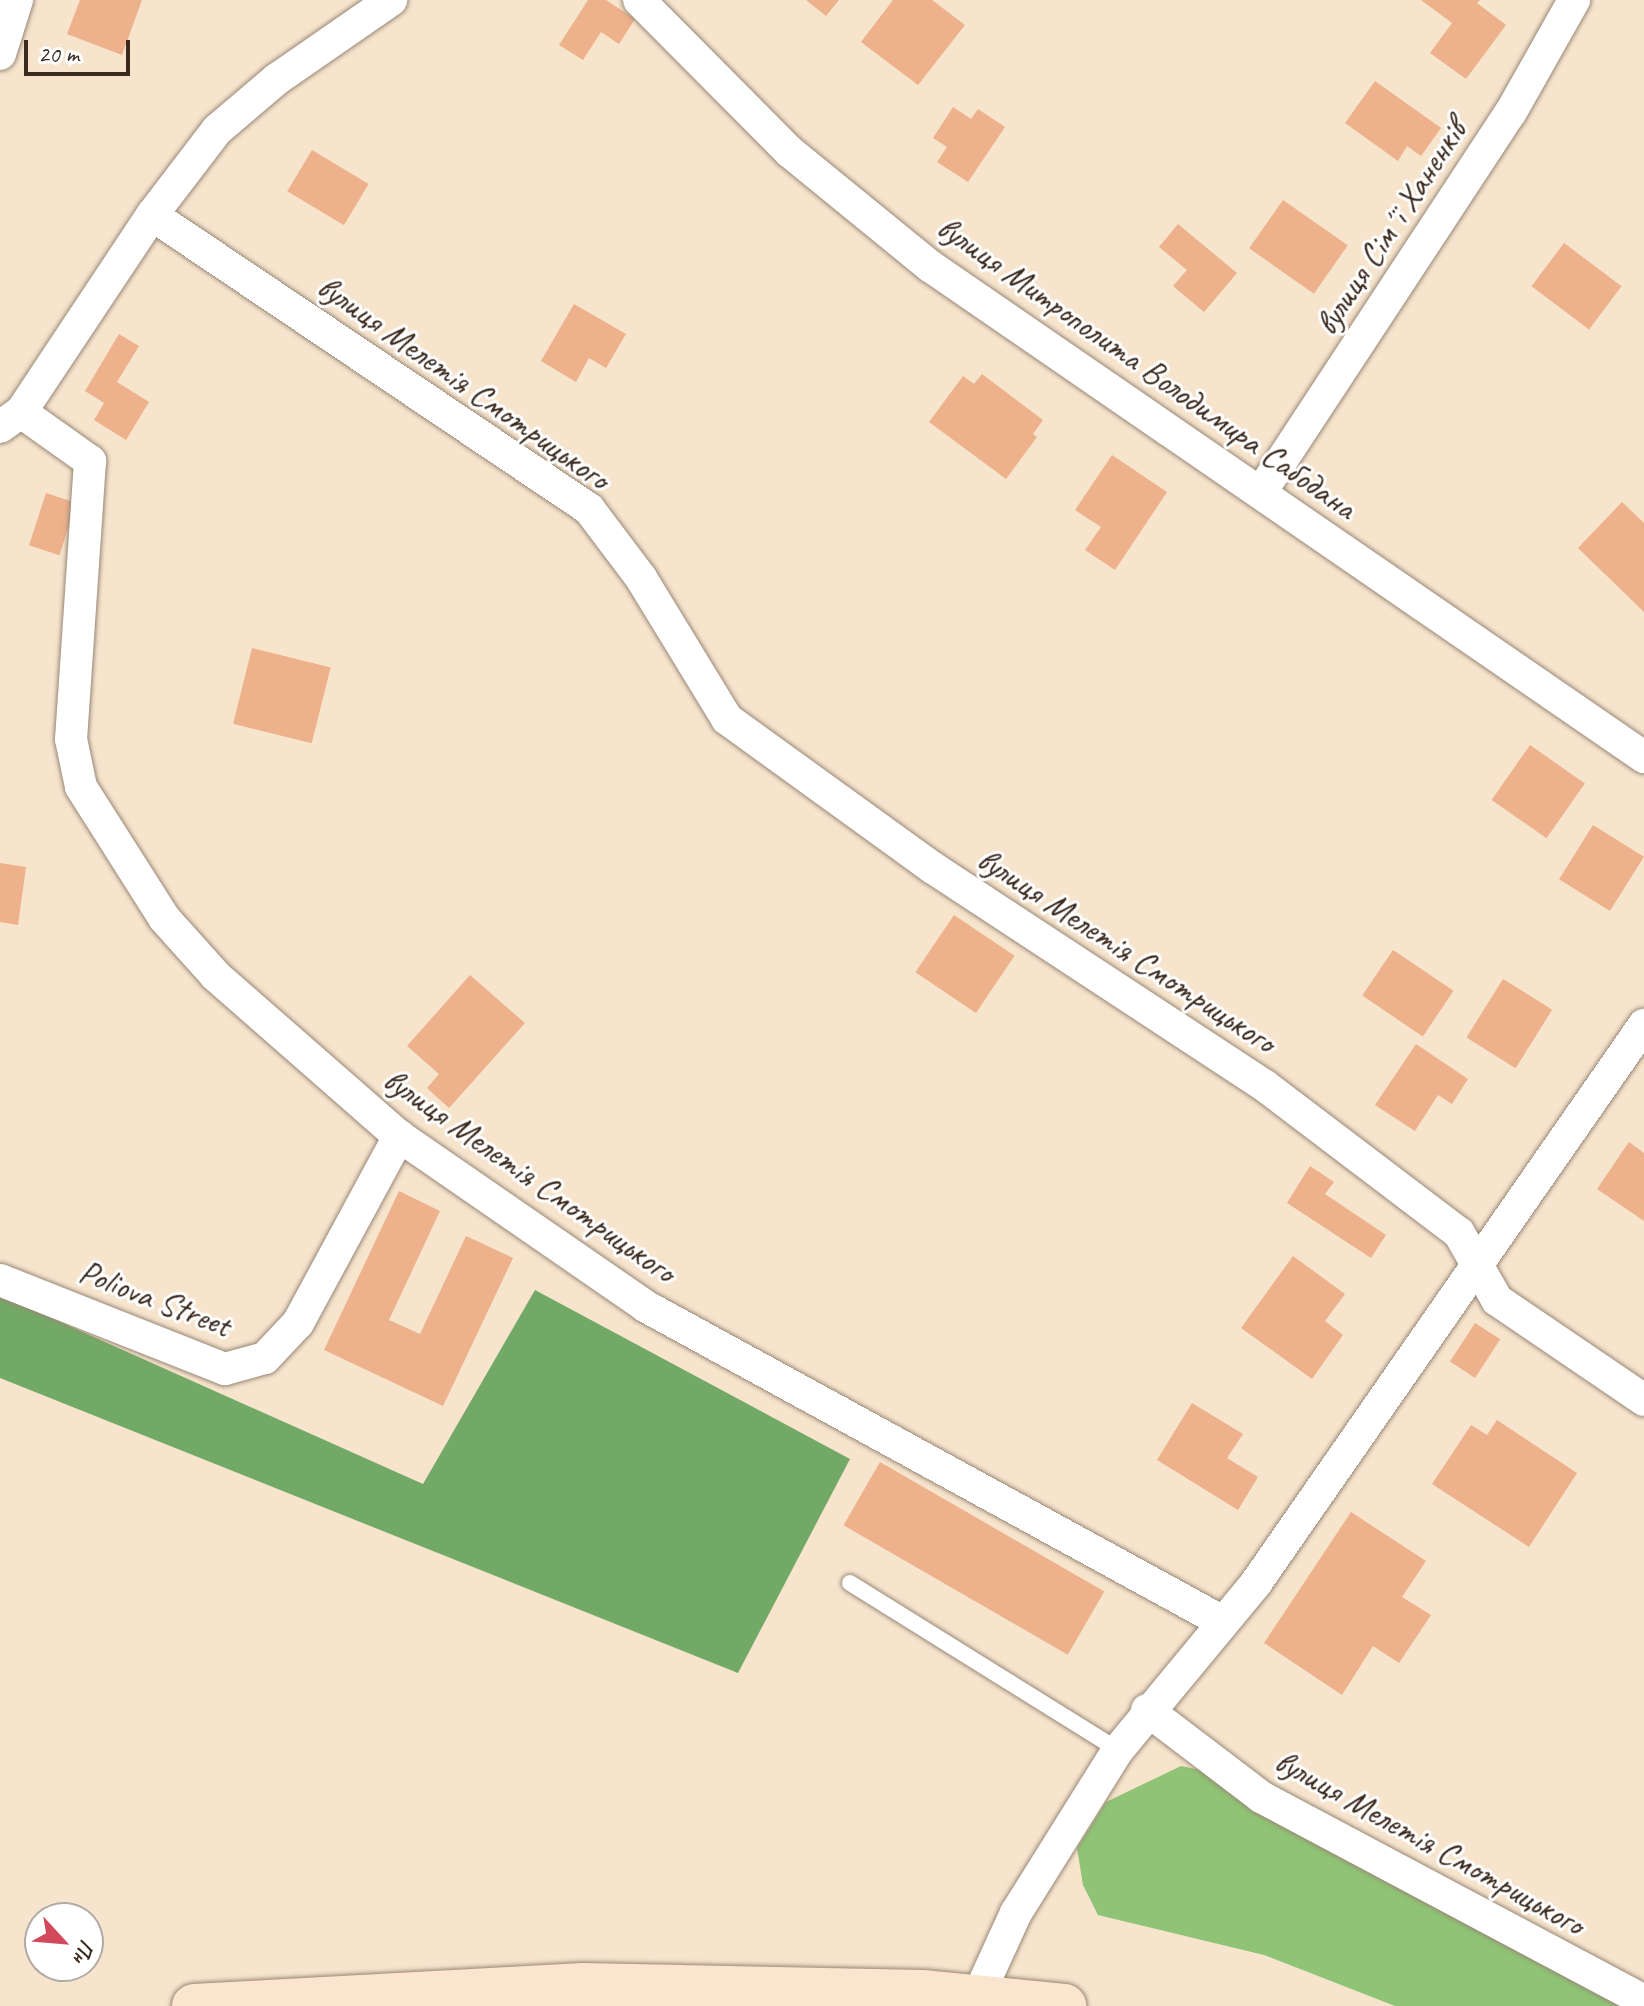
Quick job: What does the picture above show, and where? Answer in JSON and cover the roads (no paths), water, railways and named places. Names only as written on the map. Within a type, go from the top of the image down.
[{"type":"main road","points":[[194,2006],[583,1985],[1064,2006]]},
{"type":"street","points":[[0,54],[17,0]]},
{"type":"street","name":"вулиця Мелетія Смотрицького","points":[[391,0],[277,79],[217,130],[152,215],[11,419],[90,461],[71,739],[81,787],[164,918],[205,965],[399,1136],[645,1306],[1221,1621]]},
{"type":"street","name":"вулиця Митрополита Володимира Сабодана","points":[[639,0],[790,152],[930,266],[1644,757]]},
{"type":"street","name":"вулиця Сімʼї Ханенків","points":[[1261,492],[1511,112],[1574,0]]},
{"type":"street","name":"вулиця Мелетія Смотрицького","points":[[152,215],[589,509],[641,578],[727,719],[933,868],[1265,1086],[1459,1233],[1497,1300],[1644,1400]]},
{"type":"street","points":[[985,2001],[1016,1913],[1118,1750],[1147,1710],[1256,1583],[1644,1025]]},
{"type":"street","name":"Poliova Street","points":[[0,1280],[225,1369],[265,1358],[298,1323],[399,1136]]},
{"type":"street","name":"вулиця Мелетія Смотрицького","points":[[1147,1710],[1261,1797],[1644,2001]]},
{"type":"lane","points":[[850,1583],[1118,1750]]}]
